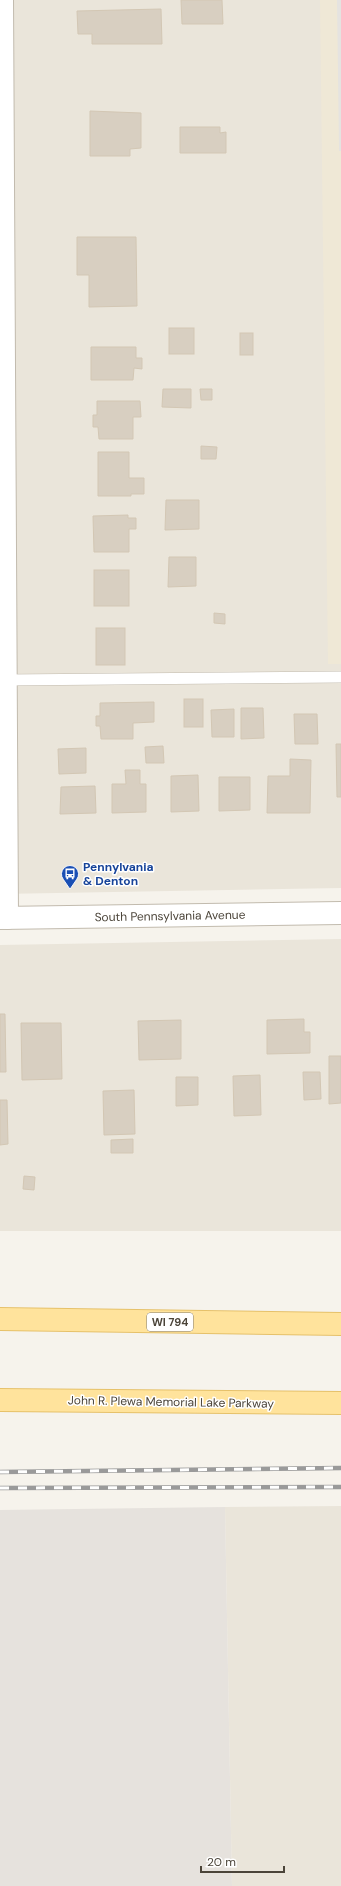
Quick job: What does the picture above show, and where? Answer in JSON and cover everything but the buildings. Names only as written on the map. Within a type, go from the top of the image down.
[{"type":"main road","name":"WI 794","points":[[0,1320],[341,1324]]},
{"type":"main road","name":"John R. Plewa Memorial Lake Parkway","points":[[0,1400],[341,1403]]},
{"type":"street","points":[[2,0],[6,680],[4,918]]},
{"type":"street","name":"South Pennsylvania Avenue","points":[[4,918],[341,913]]},
{"type":"lane","points":[[6,680],[341,677]]},
{"type":"shaded area","points":[[0,0],[341,0],[341,888],[0,894]]},
{"type":"shaded area","points":[[320,0],[341,0],[341,664],[328,664]]},
{"type":"shaded area","points":[[337,0],[341,0],[341,151],[339,151]]},
{"type":"shaded area","points":[[341,939],[341,1231],[0,1231],[0,945]]},
{"type":"shaded area","points":[[341,1506],[341,1886],[232,1886],[225,1507]]},
{"type":"shaded area","points":[[225,1507],[232,1886],[0,1886],[0,1510]]},
{"type":"railway","points":[[0,1472],[341,1468]]},
{"type":"railway","points":[[0,1488],[341,1487]]},
{"type":"place","name":"Pennylvania & Denton","points":[[70,889]]}]
